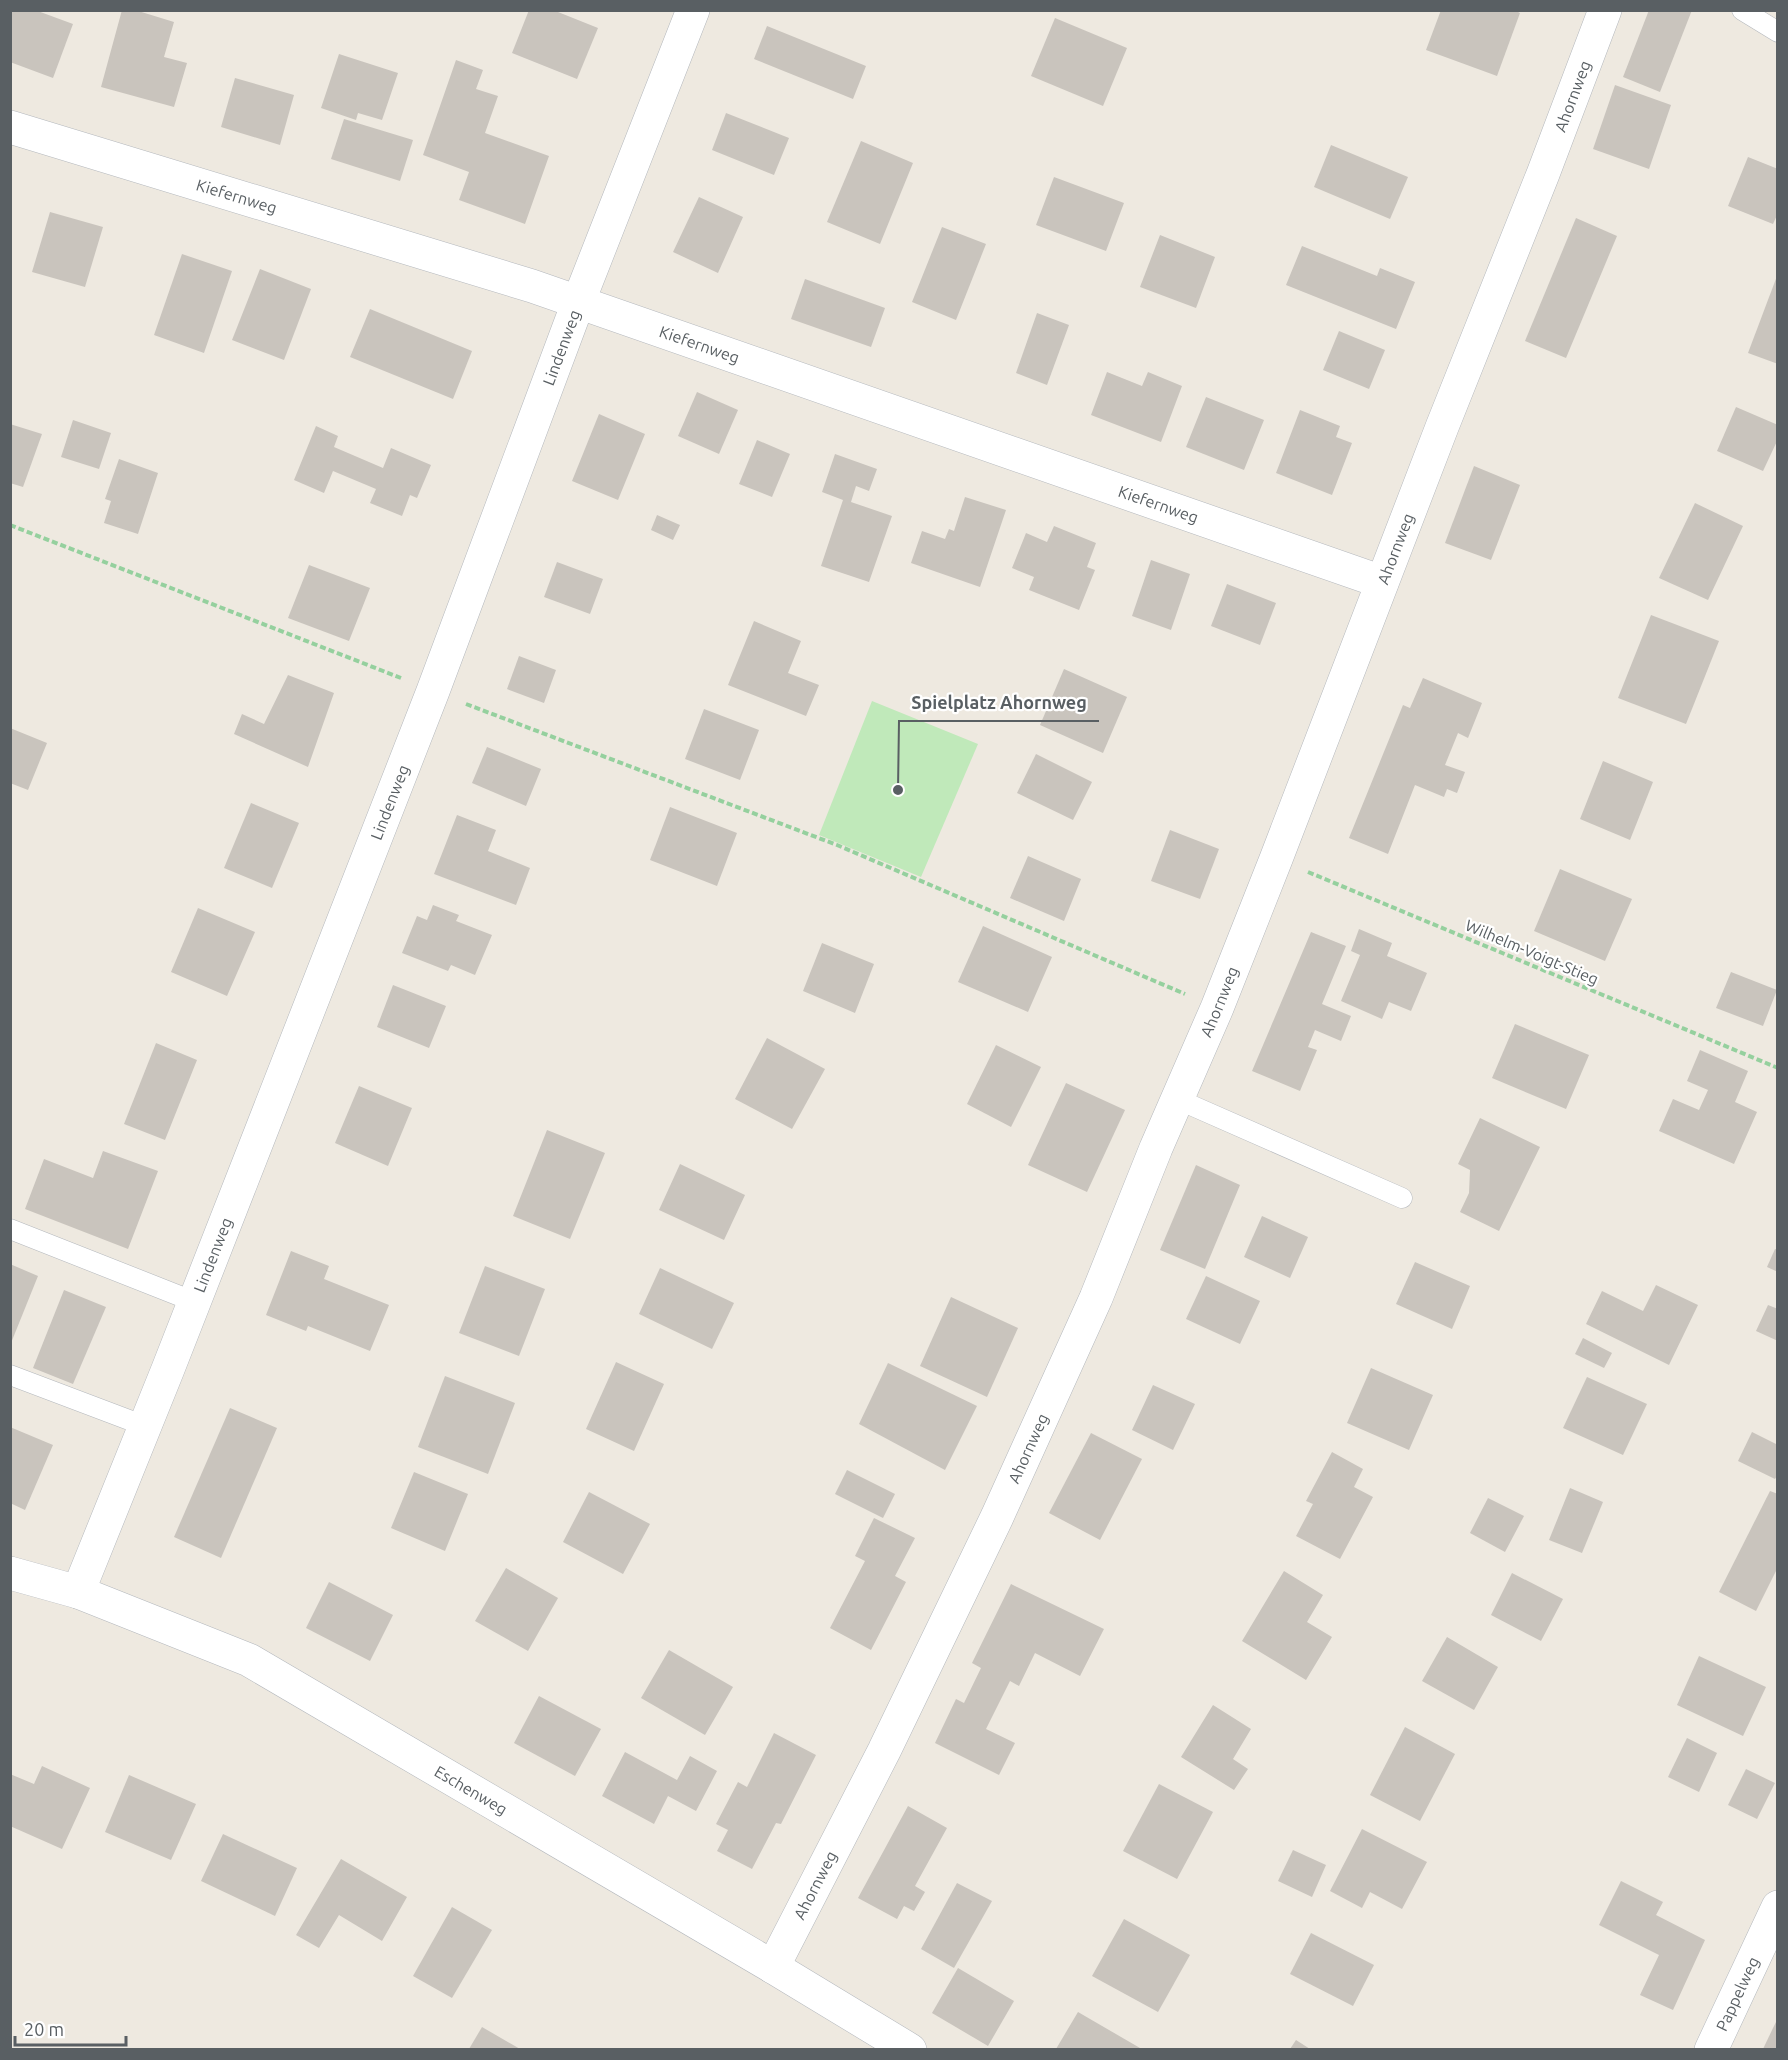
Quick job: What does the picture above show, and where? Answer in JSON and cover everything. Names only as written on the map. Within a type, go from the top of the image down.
[{"type":"street","name":"Lindenweg","points":[[78,1592],[195,1302],[432,691],[578,303],[693,10]]},
{"type":"street","name":"Ahornweg","points":[[773,1967],[884,1751],[993,1525],[1096,1298],[1218,1008],[1605,10]]},
{"type":"street","name":"Kiefernweg","points":[[10,127],[509,279],[1382,582]]},
{"type":"street","name":"Eschenweg","points":[[10,1573],[78,1592],[249,1660],[910,2049]]},
{"type":"street","name":"Pappelweg","points":[[1711,2049],[1778,1907]]},
{"type":"lane","points":[[1742,10],[1778,32]]},
{"type":"lane","points":[[1178,1099],[1402,1198]]},
{"type":"lane","points":[[10,1229],[195,1302]]},
{"type":"lane","points":[[10,1375],[145,1426]]},
{"type":"path","points":[[10,525],[432,691],[837,845],[1218,1008]]},
{"type":"path","name":"Wilhelm-Voigt-Stieg","points":[[1276,859],[1778,1068]]},
{"type":"green space","points":[[872,701],[978,744],[921,877],[819,835]]},
{"type":"building","points":[[10,10],[35,10],[73,24],[53,78],[10,62]]},
{"type":"building","points":[[122,10],[135,10],[174,22],[164,57],[187,63],[174,107],[101,87]]},
{"type":"building","points":[[529,10],[553,10],[598,28],[577,79],[512,53]]},
{"type":"building","points":[[1441,10],[1514,10],[1520,13],[1497,76],[1426,50]]},
{"type":"building","points":[[1649,10],[1692,10],[1660,92],[1623,77]]},
{"type":"building","points":[[1055,18],[1127,48],[1103,106],[1031,76]]},
{"type":"building","points":[[767,26],[866,66],[853,99],[754,59]]},
{"type":"building","points":[[339,54],[398,73],[382,120],[358,113],[356,120],[321,108]]},
{"type":"building","points":[[456,60],[483,70],[476,89],[498,96],[485,133],[549,156],[525,224],[459,200],[469,172],[423,155]]},
{"type":"building","points":[[235,78],[294,95],[280,145],[221,127]]},
{"type":"building","points":[[1615,85],[1671,105],[1649,169],[1593,149]]},
{"type":"building","points":[[726,113],[789,138],[774,175],[712,150]]},
{"type":"building","points":[[344,119],[413,140],[400,181],[331,159]]},
{"type":"building","points":[[861,141],[913,163],[880,244],[827,222]]},
{"type":"building","points":[[1331,145],[1408,177],[1390,219],[1314,187]]},
{"type":"building","points":[[1748,157],[1778,169],[1778,213],[1773,224],[1728,206]]},
{"type":"building","points":[[1054,177],[1124,203],[1106,251],[1036,225]]},
{"type":"building","points":[[699,197],[743,217],[718,273],[673,252]]},
{"type":"building","points":[[50,212],[103,227],[85,287],[32,272]]},
{"type":"building","points":[[1576,218],[1617,236],[1566,358],[1525,341]]},
{"type":"building","points":[[942,227],[986,244],[956,320],[912,302]]},
{"type":"building","points":[[1160,235],[1215,257],[1196,308],[1140,287]]},
{"type":"building","points":[[1302,246],[1377,276],[1380,268],[1415,282],[1396,329],[1286,285]]},
{"type":"building","points":[[182,254],[232,271],[204,353],[154,335]]},
{"type":"building","points":[[260,269],[311,289],[284,360],[232,340]]},
{"type":"building","points":[[1778,277],[1778,364],[1748,353]]},
{"type":"building","points":[[805,279],[885,308],[871,347],[791,319]]},
{"type":"building","points":[[370,309],[472,351],[453,399],[350,357]]},
{"type":"building","points":[[1037,313],[1069,325],[1047,385],[1016,373]]},
{"type":"building","points":[[1339,331],[1385,350],[1369,389],[1323,370]]},
{"type":"building","points":[[1107,372],[1142,386],[1148,372],[1182,386],[1161,442],[1091,415]]},
{"type":"building","points":[[697,392],[738,410],[719,454],[678,436]]},
{"type":"building","points":[[1206,397],[1264,420],[1244,470],[1186,447]]},
{"type":"building","points":[[1736,407],[1778,425],[1778,439],[1763,471],[1717,451]]},
{"type":"building","points":[[1300,410],[1340,426],[1336,437],[1352,443],[1332,495],[1276,473]]},
{"type":"building","points":[[599,414],[645,434],[618,500],[572,481]]},
{"type":"building","points":[[73,420],[111,433],[99,469],[61,457]]},
{"type":"building","points":[[10,424],[42,434],[23,487],[10,483]]},
{"type":"building","points":[[316,426],[338,436],[334,447],[383,468],[391,448],[431,465],[417,498],[410,495],[402,516],[370,503],[376,489],[333,471],[324,493],[294,480]]},
{"type":"building","points":[[757,440],[790,454],[772,497],[739,484]]},
{"type":"building","points":[[835,454],[877,469],[869,491],[856,486],[851,502],[892,516],[869,582],[821,566],[843,500],[822,492]]},
{"type":"building","points":[[119,459],[158,473],[138,534],[104,523],[111,501],[105,499]]},
{"type":"building","points":[[1474,466],[1520,485],[1491,560],[1445,543]]},
{"type":"building","points":[[965,497],[1006,510],[980,587],[911,563],[922,531],[945,539],[949,529],[954,531]]},
{"type":"building","points":[[1695,503],[1743,526],[1708,600],[1659,578]]},
{"type":"building","points":[[657,515],[680,525],[673,540],[651,530]]},
{"type":"building","points":[[1054,526],[1096,543],[1087,567],[1095,570],[1079,610],[1029,590],[1034,577],[1012,568],[1026,533],[1047,542]]},
{"type":"building","points":[[1151,560],[1190,574],[1171,630],[1132,616]]},
{"type":"building","points":[[557,562],[603,579],[590,614],[544,597]]},
{"type":"building","points":[[309,565],[370,588],[349,641],[288,618]]},
{"type":"building","points":[[1227,584],[1276,603],[1260,645],[1211,626]]},
{"type":"building","points":[[1651,615],[1719,641],[1686,724],[1618,698]]},
{"type":"building","points":[[754,621],[801,641],[788,673],[819,685],[806,716],[728,685]]},
{"type":"building","points":[[519,656],[556,670],[544,703],[507,689]]},
{"type":"building","points":[[1064,669],[1127,697],[1103,753],[1040,725]]},
{"type":"building","points":[[288,675],[334,693],[308,767],[234,734],[242,714],[264,724]]},
{"type":"building","points":[[1423,678],[1482,703],[1468,738],[1458,733],[1445,765],[1465,772],[1457,793],[1447,789],[1444,797],[1415,785],[1388,854],[1349,838],[1403,705],[1410,708]]},
{"type":"building","points":[[704,709],[759,730],[740,780],[685,759]]},
{"type":"building","points":[[10,728],[47,743],[28,790],[10,783]]},
{"type":"building","points":[[487,747],[541,769],[526,806],[472,783]]},
{"type":"building","points":[[1036,754],[1092,782],[1073,820],[1017,793]]},
{"type":"building","points":[[1603,761],[1653,782],[1630,840],[1580,819]]},
{"type":"building","points":[[251,803],[299,823],[272,888],[224,868]]},
{"type":"building","points":[[670,807],[737,833],[717,886],[650,860]]},
{"type":"building","points":[[457,815],[496,830],[488,851],[530,868],[516,905],[434,874]]},
{"type":"building","points":[[1170,830],[1219,849],[1200,899],[1151,881]]},
{"type":"building","points":[[1028,856],[1081,879],[1064,921],[1010,898]]},
{"type":"building","points":[[1560,869],[1632,899],[1605,961],[1534,931]]},
{"type":"building","points":[[433,905],[459,915],[456,921],[492,935],[475,975],[451,965],[448,971],[402,953],[417,916],[427,920]]},
{"type":"building","points":[[198,908],[255,932],[227,996],[171,972]]},
{"type":"building","points":[[983,926],[1052,957],[1028,1012],[958,982]]},
{"type":"building","points":[[1359,929],[1392,943],[1387,956],[1427,973],[1411,1011],[1389,1002],[1382,1019],[1341,1001],[1360,955],[1351,951]]},
{"type":"building","points":[[1311,932],[1346,946],[1322,1004],[1351,1016],[1341,1041],[1315,1030],[1308,1047],[1317,1050],[1300,1091],[1252,1071]]},
{"type":"building","points":[[822,943],[874,964],[855,1013],[803,991]]},
{"type":"building","points":[[1731,972],[1777,990],[1763,1026],[1716,1008]]},
{"type":"building","points":[[393,985],[446,1006],[429,1048],[377,1027]]},
{"type":"building","points":[[1515,1024],[1589,1055],[1566,1109],[1492,1078]]},
{"type":"building","points":[[767,1038],[825,1069],[792,1129],[735,1099]]},
{"type":"building","points":[[156,1043],[197,1060],[165,1140],[124,1124]]},
{"type":"building","points":[[996,1045],[1041,1067],[1011,1127],[967,1104]]},
{"type":"building","points":[[1700,1050],[1748,1071],[1735,1102],[1757,1112],[1734,1164],[1659,1131],[1673,1099],[1699,1110],[1708,1090],[1687,1081]]},
{"type":"building","points":[[1066,1083],[1125,1110],[1087,1192],[1028,1165]]},
{"type":"building","points":[[359,1086],[412,1108],[388,1166],[335,1143]]},
{"type":"building","points":[[1480,1118],[1540,1147],[1499,1231],[1460,1212],[1469,1193],[1470,1170],[1458,1164]]},
{"type":"building","points":[[547,1130],[605,1153],[570,1239],[513,1216]]},
{"type":"building","points":[[103,1151],[158,1171],[128,1249],[25,1209],[44,1159],[93,1178]]},
{"type":"building","points":[[680,1164],[745,1195],[724,1240],[659,1210]]},
{"type":"building","points":[[1196,1165],[1240,1185],[1205,1269],[1160,1250]]},
{"type":"building","points":[[1262,1216],[1308,1237],[1290,1278],[1244,1257]]},
{"type":"building","points":[[1775,1249],[1778,1250],[1778,1272],[1767,1267]]},
{"type":"building","points":[[291,1251],[329,1266],[324,1279],[389,1305],[370,1351],[308,1326],[306,1331],[266,1315]]},
{"type":"building","points":[[1415,1262],[1470,1286],[1452,1329],[1396,1304]]},
{"type":"building","points":[[10,1264],[38,1276],[11,1343],[10,1343]]},
{"type":"building","points":[[485,1266],[545,1289],[519,1356],[459,1333]]},
{"type":"building","points":[[660,1268],[734,1303],[712,1349],[639,1314]]},
{"type":"building","points":[[1206,1276],[1260,1301],[1240,1344],[1186,1319]]},
{"type":"building","points":[[1656,1285],[1698,1305],[1669,1365],[1586,1324],[1602,1291],[1643,1311]]},
{"type":"building","points":[[64,1290],[106,1307],[73,1384],[33,1368]]},
{"type":"building","points":[[951,1297],[1018,1328],[987,1397],[920,1366]]},
{"type":"building","points":[[1768,1305],[1778,1309],[1778,1341],[1756,1331]]},
{"type":"building","points":[[1583,1338],[1612,1353],[1604,1368],[1575,1354]]},
{"type":"building","points":[[616,1362],[664,1384],[634,1451],[586,1429]]},
{"type":"building","points":[[888,1363],[977,1406],[945,1470],[859,1424]]},
{"type":"building","points":[[1371,1368],[1433,1395],[1409,1450],[1347,1423]]},
{"type":"building","points":[[445,1376],[515,1403],[488,1474],[418,1447]]},
{"type":"building","points":[[1587,1377],[1647,1404],[1623,1455],[1563,1428]]},
{"type":"building","points":[[1153,1385],[1195,1404],[1173,1450],[1132,1430]]},
{"type":"building","points":[[230,1408],[277,1428],[221,1558],[174,1537]]},
{"type":"building","points":[[10,1427],[53,1445],[25,1510],[10,1503]]},
{"type":"building","points":[[1752,1432],[1778,1445],[1778,1474],[1775,1479],[1738,1461]]},
{"type":"building","points":[[1091,1433],[1142,1459],[1100,1540],[1049,1513]]},
{"type":"building","points":[[1332,1452],[1363,1469],[1354,1487],[1373,1497],[1340,1559],[1296,1536],[1313,1504],[1306,1501]]},
{"type":"building","points":[[847,1470],[895,1494],[883,1518],[835,1494]]},
{"type":"building","points":[[414,1472],[468,1494],[445,1551],[391,1528]]},
{"type":"building","points":[[1570,1488],[1603,1502],[1582,1553],[1549,1540]]},
{"type":"building","points":[[1770,1491],[1778,1494],[1778,1567],[1756,1611],[1719,1592]]},
{"type":"building","points":[[589,1492],[650,1524],[623,1574],[563,1542]]},
{"type":"building","points":[[1488,1498],[1524,1516],[1505,1552],[1470,1533]]},
{"type":"building","points":[[874,1518],[915,1538],[895,1576],[906,1582],[871,1650],[830,1628],[865,1561],[855,1556]]},
{"type":"building","points":[[506,1568],[558,1598],[528,1651],[475,1621]]},
{"type":"building","points":[[1284,1571],[1323,1595],[1307,1622],[1332,1637],[1306,1680],[1242,1641]]},
{"type":"building","points":[[1512,1573],[1563,1599],[1541,1641],[1491,1615]]},
{"type":"building","points":[[329,1582],[393,1615],[370,1661],[306,1628]]},
{"type":"building","points":[[1011,1584],[1104,1629],[1080,1676],[1035,1653],[1019,1686],[1010,1681],[986,1729],[1015,1743],[999,1775],[935,1743],[956,1699],[964,1703],[981,1668],[972,1663]]},
{"type":"building","points":[[1447,1637],[1498,1667],[1474,1710],[1422,1681]]},
{"type":"building","points":[[669,1650],[733,1687],[705,1735],[641,1698]]},
{"type":"building","points":[[1699,1656],[1766,1687],[1743,1736],[1677,1705]]},
{"type":"building","points":[[539,1696],[601,1729],[575,1776],[514,1743]]},
{"type":"building","points":[[1213,1705],[1251,1729],[1233,1759],[1248,1769],[1234,1790],[1181,1757]]},
{"type":"building","points":[[1405,1727],[1455,1754],[1420,1821],[1370,1795]]},
{"type":"building","points":[[774,1733],[816,1755],[781,1824],[776,1823],[752,1869],[717,1851],[728,1830],[716,1824],[738,1782],[747,1787]]},
{"type":"building","points":[[1687,1738],[1717,1753],[1699,1792],[1668,1777]]},
{"type":"building","points":[[625,1752],[677,1780],[690,1756],[717,1771],[696,1811],[668,1796],[654,1824],[602,1796]]},
{"type":"building","points":[[42,1766],[90,1788],[62,1849],[10,1826],[10,1774],[34,1784]]},
{"type":"building","points":[[1746,1769],[1775,1783],[1757,1819],[1728,1805]]},
{"type":"building","points":[[129,1775],[196,1804],[171,1860],[105,1832]]},
{"type":"building","points":[[1159,1784],[1213,1812],[1177,1879],[1123,1851]]},
{"type":"building","points":[[908,1806],[947,1828],[915,1886],[925,1892],[914,1911],[904,1906],[897,1919],[858,1898]]},
{"type":"building","points":[[1362,1829],[1427,1862],[1402,1909],[1370,1892],[1362,1908],[1330,1891]]},
{"type":"building","points":[[223,1834],[297,1868],[275,1916],[201,1881]]},
{"type":"building","points":[[1293,1850],[1326,1865],[1312,1897],[1278,1881]]},
{"type":"building","points":[[341,1859],[407,1897],[382,1941],[339,1915],[319,1948],[296,1935]]},
{"type":"building","points":[[1621,1881],[1663,1902],[1656,1915],[1705,1940],[1673,2010],[1640,1995],[1659,1955],[1599,1925]]},
{"type":"building","points":[[957,1883],[992,1901],[954,1968],[921,1949]]},
{"type":"building","points":[[452,1907],[492,1930],[452,1998],[413,1976]]},
{"type":"building","points":[[1124,1919],[1190,1955],[1158,2012],[1092,1976]]},
{"type":"building","points":[[1311,1933],[1374,1965],[1353,2006],[1290,1974]]},
{"type":"building","points":[[958,1968],[1014,2001],[988,2046],[932,2013]]},
{"type":"building","points":[[1078,2012],[1140,2048],[1056,2049]]},
{"type":"building","points":[[1778,2018],[1778,2049],[1763,2049],[1773,2028]]},
{"type":"building","points":[[482,2027],[520,2049],[469,2049]]},
{"type":"building","points":[[1296,2040],[1310,2049],[1290,2049]]},
{"type":"place","name":"Spielplatz Ahornweg","points":[[898,790]]}]
